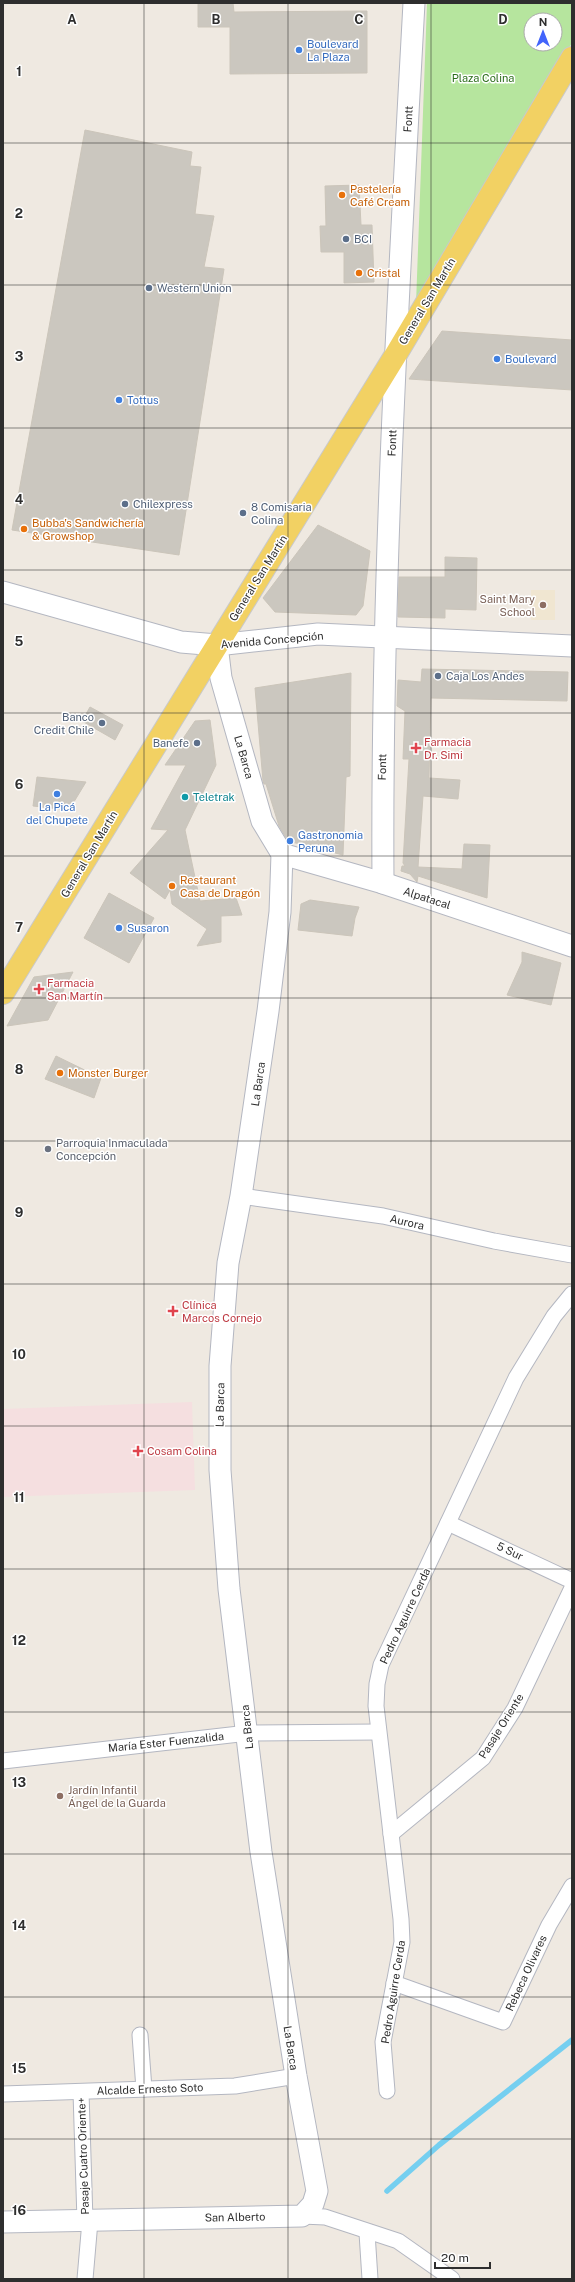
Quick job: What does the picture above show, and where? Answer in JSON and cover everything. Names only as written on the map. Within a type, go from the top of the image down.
[{"type":"main road","name":"General San Martín","points":[[3,993],[395,356],[572,58]]},
{"type":"street","name":"Fontt","points":[[383,883],[382,771],[395,356],[414,3]]},
{"type":"street","name":"Avenida Concepción","points":[[3,592],[180,642],[217,645],[318,634],[572,646]]},
{"type":"street","name":"La Barca","points":[[217,645],[221,678],[262,821],[282,854],[280,912],[276,950],[241,1196],[228,1263],[222,1337],[219,1418],[223,1530],[261,1852],[296,2076],[317,2191],[313,2204],[302,2216]]},
{"type":"street","name":"Alpatacal","points":[[282,854],[383,883],[572,946]]},
{"type":"street","name":"Aurora","points":[[241,1196],[383,1216],[494,1241],[572,1255]]},
{"type":"street","name":"Pedro Aguirre Cerda","points":[[387,2091],[383,2042],[385,2023],[402,1942],[401,1919],[378,1732],[376,1684],[381,1665],[516,1378],[554,1316],[572,1294]]},
{"type":"street","name":"5 Sur","points":[[448,1522],[572,1580]]},
{"type":"street","name":"Pasaje Oriente","points":[[391,1834],[483,1758],[518,1701],[572,1588]]},
{"type":"street","name":"María Ester Fuenzalida","points":[[3,1761],[248,1733],[378,1732]]},
{"type":"street","name":"Rebeca Olivares","points":[[394,1983],[503,2022],[549,1925],[570,1894]]},
{"type":"street","points":[[140,2035],[144,2089]]},
{"type":"street","name":"Alcalde Ernesto Soto","points":[[3,2094],[235,2086],[296,2076]]},
{"type":"street","name":"Pasaje Cuatro Oriente+","points":[[81,2092],[88,2221],[85,2279]]},
{"type":"street","name":"San Alberto","points":[[3,2222],[302,2216],[325,2218],[368,2233],[398,2241],[452,2279]]},
{"type":"street","points":[[368,2233],[370,2279]]},
{"type":"shaded area","name":"Saint Mary School","points":[[531,590],[555,590],[555,620],[531,620]]},
{"type":"shaded area","points":[[192,1402],[195,1490],[3,1497],[3,1409]]},
{"type":"green space","name":"Plaza Colina","points":[[427,3],[572,3],[572,43],[416,304]]},
{"type":"building","name":"Boulevard La Plaza","points":[[198,3],[233,3],[234,12],[367,11],[367,73],[230,74],[230,27],[198,27]]},
{"type":"building","name":"Tottus","points":[[85,130],[192,152],[190,166],[201,167],[195,214],[214,216],[204,267],[224,269],[179,555],[12,530]]},
{"type":"building","points":[[359,185],[361,225],[372,225],[374,282],[344,283],[344,252],[321,252],[320,226],[326,226],[325,186]]},
{"type":"building","name":"Boulevard","points":[[442,331],[572,340],[572,390],[409,379]]},
{"type":"building","points":[[318,525],[370,551],[363,606],[356,615],[275,612],[263,598]]},
{"type":"building","points":[[445,557],[477,558],[476,610],[445,609],[445,618],[398,617],[399,577],[445,577]]},
{"type":"building","points":[[422,669],[568,672],[567,701],[431,698],[429,778],[460,780],[458,799],[423,796],[418,867],[462,869],[464,844],[490,845],[487,898],[418,876],[417,882],[410,874],[401,871],[402,866],[405,866],[403,863],[409,759],[403,759],[405,711],[397,706],[398,680],[421,682]]},
{"type":"building","points":[[351,673],[350,776],[346,777],[343,855],[288,841],[279,826],[266,784],[264,784],[263,781],[255,688]]},
{"type":"building","name":"Banco Credit Chile","points":[[90,707],[123,725],[115,740],[82,721]]},
{"type":"building","points":[[210,720],[216,765],[185,830],[200,901],[236,898],[242,915],[221,916],[221,942],[197,946],[207,929],[172,904],[170,890],[165,899],[130,873],[168,830],[151,829],[186,765],[165,765],[195,721]]},
{"type":"building","name":"La Picá del Chupete","points":[[37,777],[86,782],[69,810],[33,806]]},
{"type":"building","name":"Susaron","points":[[109,893],[154,918],[129,963],[84,938]]},
{"type":"building","points":[[310,900],[359,907],[355,918],[352,936],[298,930],[301,904]]},
{"type":"building","points":[[522,952],[561,963],[551,1005],[507,995],[522,962]]},
{"type":"building","points":[[73,972],[48,1020],[7,1026],[34,977]]},
{"type":"building","name":"Monster Burger","points":[[56,1056],[101,1078],[94,1098],[45,1079]]},
{"type":"waterway","points":[[387,2191],[439,2145],[572,2040]]},
{"type":"place","name":"Boulevard La Plaza","points":[[299,50]]},
{"type":"place","name":"Pastelería Café Cream","points":[[342,195]]},
{"type":"place","name":"BCI","points":[[346,239]]},
{"type":"place","name":"Cristal","points":[[359,273]]},
{"type":"place","name":"Western Union","points":[[149,288]]},
{"type":"place","name":"Boulevard","points":[[497,359]]},
{"type":"place","name":"Tottus","points":[[119,400]]},
{"type":"place","name":"Chilexpress","points":[[125,504]]},
{"type":"place","name":"8 Comisaria Colina","points":[[243,513]]},
{"type":"place","name":"Bubba's Sandwichería & Growshop","points":[[24,529]]},
{"type":"place","name":"Saint Mary School","points":[[543,605]]},
{"type":"place","name":"Caja Los Andes","points":[[438,676]]},
{"type":"place","name":"Banco Credit Chile","points":[[102,723]]},
{"type":"place","name":"Banefe","points":[[197,743]]},
{"type":"place","name":"Farmacia Dr. Simi","points":[[416,748]]},
{"type":"place","name":"La Picá del Chupete","points":[[57,794]]},
{"type":"place","name":"Teletrak","points":[[185,797]]},
{"type":"place","name":"Gastronomia Peruna","points":[[290,841]]},
{"type":"place","name":"Restaurant Casa de Dragón","points":[[172,886]]},
{"type":"place","name":"Susaron","points":[[119,928]]},
{"type":"place","name":"Farmacia San Martín","points":[[39,989]]},
{"type":"place","name":"Monster Burger","points":[[60,1073]]},
{"type":"place","name":"Parroquia Inmaculada Concepción","points":[[48,1149]]},
{"type":"place","name":"Clínica Marcos Cornejo","points":[[173,1311]]},
{"type":"place","name":"Cosam Colina","points":[[138,1451]]},
{"type":"place","name":"Jardín Infantil Ángel de la Guarda","points":[[60,1796]]}]
